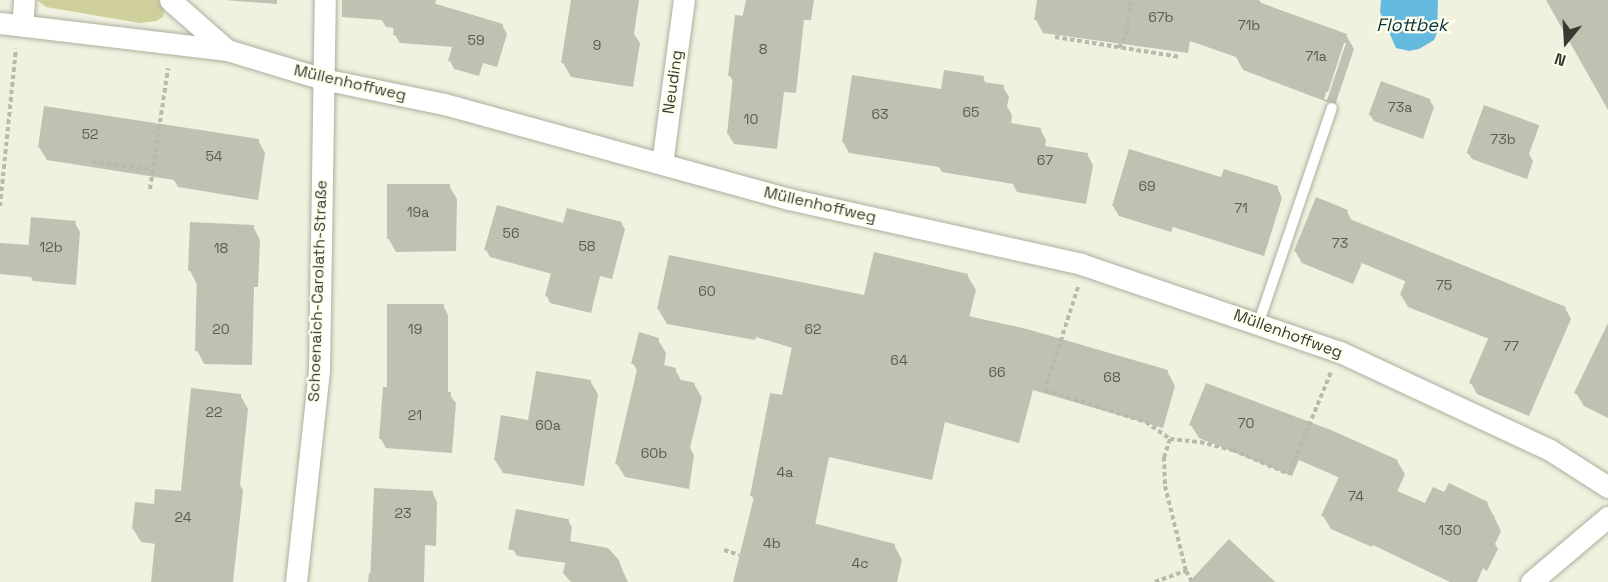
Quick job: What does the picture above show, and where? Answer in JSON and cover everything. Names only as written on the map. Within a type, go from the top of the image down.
[{"type":"street","points":[[21,25],[24,0]]},
{"type":"street","points":[[170,0],[227,50]]},
{"type":"street","name":"Schoenaich-Carolath-Straße","points":[[296,582],[319,369],[325,0]]},
{"type":"street","name":"Neuding","points":[[662,164],[684,0]]},
{"type":"street","name":"Müllenhoffweg","points":[[0,23],[227,50],[323,79],[444,104],[789,199],[1085,266],[1258,322],[1340,352],[1550,450],[1608,487]]},
{"type":"street","points":[[1531,582],[1608,517]]},
{"type":"lane","points":[[1258,322],[1332,108]]},
{"type":"path","points":[[1119,48],[1126,35],[1131,0]]},
{"type":"path","points":[[0,206],[15,54],[21,25]]},
{"type":"path","points":[[1055,37],[1180,57]]},
{"type":"path","points":[[150,189],[172,43]]},
{"type":"path","points":[[92,162],[153,170]]},
{"type":"path","points":[[1085,266],[1045,390],[1146,422],[1170,439],[1200,442],[1233,450],[1289,474],[1340,352]]},
{"type":"path","points":[[1170,439],[1164,457],[1165,486],[1186,571],[1192,582]]},
{"type":"path","points":[[724,550],[739,555]]},
{"type":"path","points":[[1155,582],[1186,571]]},
{"type":"green space","points":[[37,0],[158,0],[165,7],[163,17],[156,21],[140,23],[46,7]]},
{"type":"water","name":"Flottbek","points":[[1381,0],[1438,0],[1437,33],[1434,40],[1419,49],[1409,51],[1396,48],[1380,12]]},
{"type":"building","points":[[342,0],[423,0],[503,24],[492,59],[479,55],[475,68],[448,61],[454,40],[393,35],[394,21],[342,17]]},
{"type":"building","points":[[571,0],[630,0],[626,26],[632,27],[625,74],[561,63]]},
{"type":"building","points":[[774,0],[800,0],[791,83],[778,82],[772,139],[727,134],[733,77],[728,76],[735,15],[771,19]]},
{"type":"building","points":[[1037,0],[1253,0],[1347,34],[1328,92],[1234,56],[1237,47],[1183,29],[1181,41],[1034,20]]},
{"type":"building","points":[[1546,0],[1608,0],[1608,110]]},
{"type":"building","points":[[944,70],[984,76],[983,82],[1004,85],[1001,102],[1007,103],[1004,122],[1041,128],[1039,145],[1088,153],[1081,194],[1010,182],[1011,175],[934,162],[935,157],[842,142],[852,75],[941,89]]},
{"type":"building","points":[[1381,81],[1431,99],[1418,133],[1369,115]]},
{"type":"building","points":[[1484,105],[1539,125],[1522,173],[1467,153]]},
{"type":"building","points":[[44,106],[259,139],[251,187],[169,174],[170,168],[38,147]]},
{"type":"building","points":[[1129,149],[1221,177],[1224,169],[1278,186],[1258,247],[1167,218],[1166,222],[1112,206]]},
{"type":"building","points":[[387,184],[450,184],[450,239],[387,239]]},
{"type":"building","points":[[1316,197],[1348,210],[1345,217],[1566,307],[1523,406],[1469,383],[1491,332],[1400,295],[1408,274],[1355,252],[1346,273],[1294,251]]},
{"type":"building","points":[[497,205],[563,223],[567,208],[622,222],[609,273],[597,271],[588,307],[545,296],[552,269],[484,250]]},
{"type":"building","points":[[31,217],[76,221],[71,277],[26,273]]},
{"type":"building","points":[[190,222],[254,225],[251,274],[247,274],[245,352],[195,351],[197,271],[188,271]]},
{"type":"building","points":[[874,252],[968,274],[959,314],[1027,329],[1168,370],[1155,414],[1024,375],[1011,429],[937,408],[923,466],[821,443],[805,521],[895,544],[885,582],[733,582],[754,497],[750,496],[770,393],[782,395],[794,337],[748,323],[747,326],[657,309],[669,255],[864,295]]},
{"type":"building","points":[[387,304],[444,304],[444,391],[451,392],[447,445],[379,439],[383,387],[387,387]]},
{"type":"building","points":[[1608,323],[1608,410],[1574,393]]},
{"type":"building","points":[[639,332],[659,338],[655,363],[676,368],[673,378],[695,383],[682,439],[688,440],[681,476],[615,464],[638,365],[631,364]]},
{"type":"building","points":[[536,371],[591,380],[577,474],[494,460],[501,415],[528,420]]},
{"type":"building","points":[[1206,383],[1331,430],[1398,460],[1386,486],[1425,503],[1433,487],[1444,492],[1449,483],[1488,502],[1483,511],[1495,516],[1487,532],[1491,534],[1480,558],[1476,556],[1464,580],[1366,533],[1365,535],[1321,516],[1342,470],[1291,448],[1285,463],[1189,425]]},
{"type":"building","points":[[191,388],[241,394],[233,475],[236,476],[224,582],[151,582],[156,532],[132,529],[135,502],[154,504],[155,489],[181,491]]},
{"type":"building","points":[[374,488],[433,491],[431,537],[420,536],[418,582],[370,582]]},
{"type":"building","points":[[516,509],[569,519],[561,560],[508,549]]},
{"type":"building","points":[[1229,539],[1275,582],[1189,582]]},
{"type":"building","points":[[570,541],[608,548],[619,560],[626,582],[571,582],[563,573]]}]
